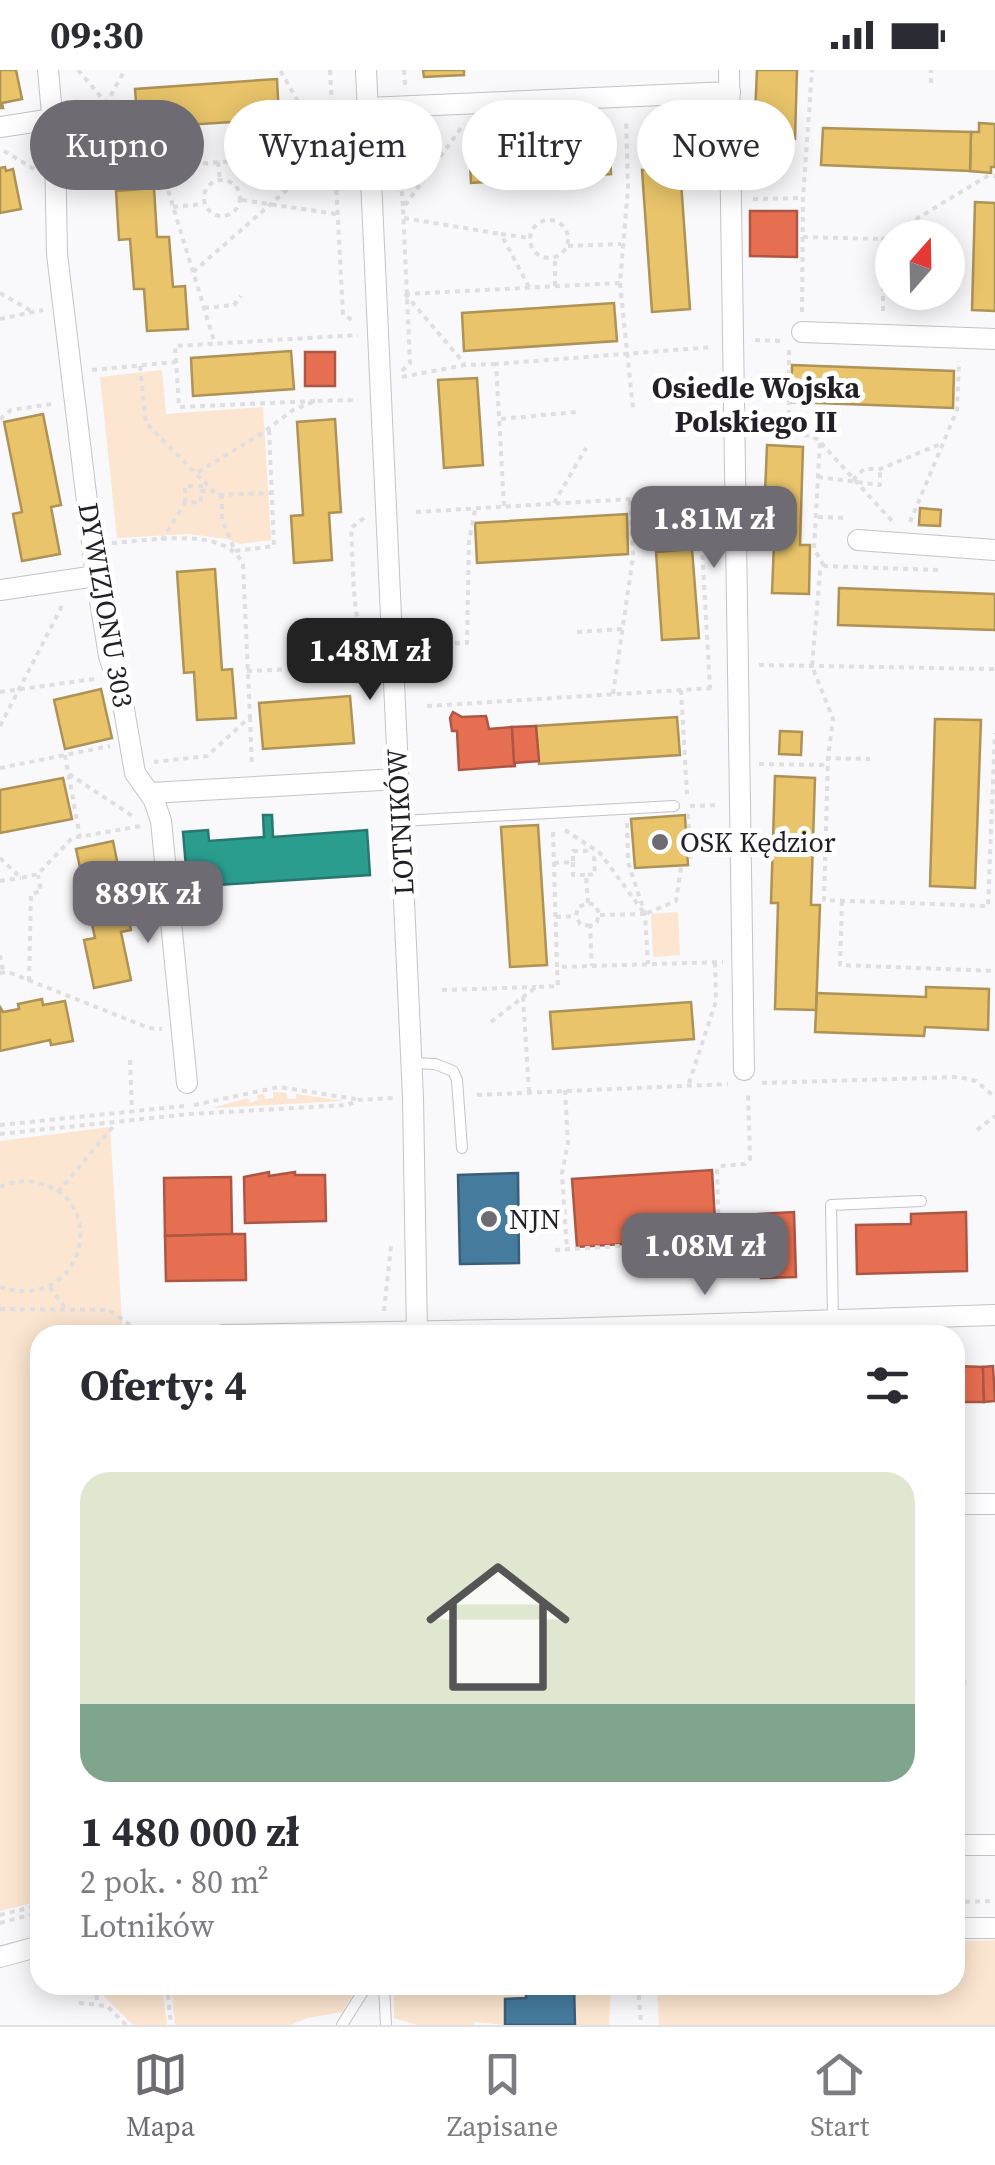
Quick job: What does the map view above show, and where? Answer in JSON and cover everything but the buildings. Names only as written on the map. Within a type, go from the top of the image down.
[{"type":"street","name":"DYWIZJONU 303","points":[[48,70],[51,100]]},
{"type":"street","name":"LOTNIKÓW","points":[[366,70],[368,100]]},
{"type":"street","points":[[729,70],[738,491],[742,1082]]},
{"type":"street","points":[[522,100],[730,92]]},
{"type":"street","points":[[0,127],[30,123]]},
{"type":"street","name":"DYWIZJONU 303","points":[[55,190],[62,306],[96,576],[133,764],[161,820],[187,1083]]},
{"type":"street","name":"LOTNIKÓW","points":[[372,190],[413,1098],[418,1325]]},
{"type":"street","points":[[795,337],[995,339]]},
{"type":"street","points":[[858,540],[908,539],[995,550]]},
{"type":"street","points":[[0,590],[96,576]]},
{"type":"street","points":[[150,794],[398,779]]},
{"type":"street","points":[[655,1325],[995,1314]]},
{"type":"street","points":[[965,1504],[995,1504]]},
{"type":"street","points":[[965,1845],[995,1845]]},
{"type":"street","points":[[965,1928],[995,1928]]},
{"type":"street","points":[[0,1957],[30,1949]]},
{"type":"lane","points":[[400,821],[674,806]]},
{"type":"lane","points":[[411,1064],[450,1068],[455,1075],[462,1148]]},
{"type":"lane","points":[[833,1319],[831,1205],[921,1202]]},
{"type":"lane","points":[[342,2025],[361,1995]]},
{"type":"lane","points":[[384,1995],[386,2025]]},
{"type":"path","points":[[78,70],[103,100]]},
{"type":"path","points":[[108,100],[125,70]]},
{"type":"path","points":[[280,70],[298,100]]},
{"type":"path","points":[[330,70],[330,100]]},
{"type":"path","points":[[404,70],[406,100]]},
{"type":"path","points":[[789,435],[812,70]]},
{"type":"path","points":[[930,83],[931,70]]},
{"type":"path","points":[[625,95],[628,188],[620,283],[632,409]]},
{"type":"path","points":[[403,208],[462,128]]},
{"type":"path","points":[[0,148],[30,164]]},
{"type":"path","points":[[218,162],[220,180]]},
{"type":"path","points":[[204,163],[224,162]]},
{"type":"path","points":[[915,220],[989,175],[995,176]]},
{"type":"path","points":[[220,180],[237,188],[240,200],[237,208],[226,216],[212,214],[204,204],[206,188],[220,180]]},
{"type":"path","points":[[167,190],[215,344]]},
{"type":"path","points":[[193,272],[286,190]]},
{"type":"path","points":[[334,190],[344,314],[354,318],[358,336],[176,346],[179,407],[363,400]]},
{"type":"path","points":[[401,190],[410,363]]},
{"type":"path","points":[[732,199],[803,198]]},
{"type":"path","points":[[240,200],[336,214]]},
{"type":"path","points":[[173,207],[204,204]]},
{"type":"path","points":[[404,218],[529,238]]},
{"type":"path","points":[[556,258],[534,252],[529,238],[536,224],[551,220],[564,227],[568,246]]},
{"type":"path","points":[[502,234],[529,288]]},
{"type":"path","points":[[803,237],[875,239]]},
{"type":"path","points":[[555,286],[556,258],[568,246],[622,244]]},
{"type":"path","points":[[405,294],[620,283]]},
{"type":"path","points":[[0,293],[33,312]]},
{"type":"path","points":[[405,294],[466,364]]},
{"type":"path","points":[[204,308],[234,305],[241,296]]},
{"type":"path","points":[[0,319],[62,306]]},
{"type":"path","points":[[884,310],[884,336]]},
{"type":"path","points":[[393,379],[466,364],[735,346]]},
{"type":"path","points":[[736,430],[812,436],[820,440],[908,539],[957,410],[960,347]]},
{"type":"path","points":[[71,372],[176,362]]},
{"type":"path","points":[[496,364],[504,506]]},
{"type":"path","points":[[140,366],[144,419],[213,490],[222,494],[272,492]]},
{"type":"path","points":[[0,420],[11,410],[74,401]]},
{"type":"path","points":[[197,473],[293,410],[315,401]]},
{"type":"path","points":[[499,419],[576,412]]},
{"type":"path","points":[[235,551],[274,546],[268,428]]},
{"type":"path","points":[[820,440],[814,549],[824,566]]},
{"type":"path","points":[[853,480],[864,469],[880,470],[944,443]]},
{"type":"path","points":[[554,503],[586,448]]},
{"type":"path","points":[[818,477],[880,484],[880,470]]},
{"type":"path","points":[[162,540],[185,503],[185,486],[201,486],[201,502],[185,503]]},
{"type":"path","points":[[201,491],[213,490]]},
{"type":"path","points":[[416,512],[738,491]]},
{"type":"path","points":[[222,494],[222,520],[242,565],[253,787]]},
{"type":"path","points":[[699,495],[710,688]]},
{"type":"path","points":[[630,497],[702,549]]},
{"type":"path","points":[[613,694],[632,557],[630,497]]},
{"type":"path","points":[[425,644],[467,642],[469,541],[475,508]]},
{"type":"path","points":[[370,514],[351,528],[354,608],[357,632],[378,678]]},
{"type":"path","points":[[92,545],[210,540],[228,544],[235,551]]},
{"type":"path","points":[[824,566],[938,570]]},
{"type":"path","points":[[824,566],[819,578],[812,666],[833,719],[828,758],[824,900],[988,906],[995,733]]},
{"type":"path","points":[[0,726],[61,608],[58,581]]},
{"type":"path","points":[[577,632],[622,629]]},
{"type":"path","points":[[739,665],[995,668]]},
{"type":"path","points":[[248,671],[371,666]]},
{"type":"path","points":[[0,692],[116,676]]},
{"type":"path","points":[[427,706],[739,687]]},
{"type":"path","points":[[680,690],[692,864]]},
{"type":"path","points":[[133,764],[207,756],[250,716]]},
{"type":"path","points":[[0,768],[129,742]]},
{"type":"path","points":[[66,755],[80,837]]},
{"type":"path","points":[[740,764],[822,765],[828,758],[870,758]]},
{"type":"path","points":[[0,881],[38,874],[72,838],[146,825],[68,774]]},
{"type":"path","points":[[688,806],[740,804]]},
{"type":"path","points":[[626,808],[628,862],[645,914],[648,964]]},
{"type":"path","points":[[442,990],[558,986],[552,822],[600,853],[645,914]]},
{"type":"path","points":[[588,848],[596,874],[573,875],[572,852],[588,848]]},
{"type":"path","points":[[594,858],[600,853]]},
{"type":"path","points":[[0,858],[21,878]]},
{"type":"path","points":[[554,863],[573,862]]},
{"type":"path","points":[[599,915],[645,914],[676,902],[682,867]]},
{"type":"path","points":[[29,981],[30,894],[41,892],[38,874]]},
{"type":"path","points":[[586,875],[588,902]]},
{"type":"path","points":[[842,901],[840,965],[995,971]]},
{"type":"path","points":[[588,902],[595,905],[599,915],[590,926],[580,924],[576,916],[578,907],[588,902]]},
{"type":"path","points":[[556,917],[576,916]]},
{"type":"path","points":[[590,926],[592,966]]},
{"type":"path","points":[[0,955],[2,973],[150,1028],[182,1030]]},
{"type":"path","points":[[557,967],[742,961]]},
{"type":"path","points":[[689,1085],[716,1001],[714,962]]},
{"type":"path","points":[[491,1022],[536,987]]},
{"type":"path","points":[[522,997],[529,1092]]},
{"type":"path","points":[[130,1060],[132,1110]]},
{"type":"path","points":[[458,1096],[742,1082],[959,1077],[976,1082],[995,1097]]},
{"type":"path","points":[[555,1250],[719,1240],[717,1170],[720,1166],[745,1164],[750,1158],[742,1082]]},
{"type":"path","points":[[565,1090],[568,1143],[562,1173],[567,1250]]},
{"type":"path","points":[[347,1096],[348,1105]]},
{"type":"path","points":[[0,1134],[214,1112],[413,1098]]},
{"type":"path","points":[[58,1192],[117,1121],[116,1112]]},
{"type":"path","points":[[978,1130],[995,1116]]},
{"type":"path","points":[[0,1187],[25,1181],[44,1184],[58,1192],[78,1218],[80,1250],[74,1265],[50,1287],[19,1293],[0,1288]]},
{"type":"path","points":[[50,1287],[66,1310]]},
{"type":"path","points":[[0,1309],[109,1310],[130,1325]]},
{"type":"path","points":[[965,1902],[995,1901]]},
{"type":"path","points":[[0,1915],[30,1908]]},
{"type":"path","points":[[0,1923],[30,1915]]},
{"type":"path","points":[[97,1995],[98,2005]]},
{"type":"path","points":[[167,1995],[171,2025]]},
{"type":"path","points":[[638,1995],[640,2025]]},
{"type":"path","points":[[79,2003],[111,2009],[126,2025]]},
{"type":"shaded area","points":[[162,370],[166,414],[263,407],[271,540],[239,544],[189,534],[117,538],[100,377]]},
{"type":"shaded area","points":[[678,912],[680,955],[653,957],[651,914]]},
{"type":"shaded area","points":[[273,1092],[286,1093],[288,1099],[296,1099],[296,1094],[344,1101],[212,1108],[248,1098],[250,1103],[258,1100],[257,1095],[273,1098]]},
{"type":"shaded area","points":[[110,1127],[122,1325],[30,1325],[30,1904],[0,1911],[0,1141]]},
{"type":"shaded area","points":[[995,1940],[995,2025],[659,2025],[658,1995],[965,1995],[965,1941]]},
{"type":"shaded area","points":[[103,1995],[163,1995],[167,2025],[133,2025]]},
{"type":"shaded area","points":[[172,1995],[353,1995],[342,2012],[290,2025],[175,2025]]},
{"type":"shaded area","points":[[394,1995],[526,1995],[505,1999],[505,2025],[417,2025],[394,2018]]},
{"type":"shaded area","points":[[574,1995],[610,1995],[609,2025],[575,2025]]},
{"type":"place","name":"OSK Kędzior","points":[[660,842]]},
{"type":"place","name":"NJN","points":[[489,1219]]},
{"type":"district","name":"Osiedle Wojska Polskiego II","points":[[756,405]]}]
